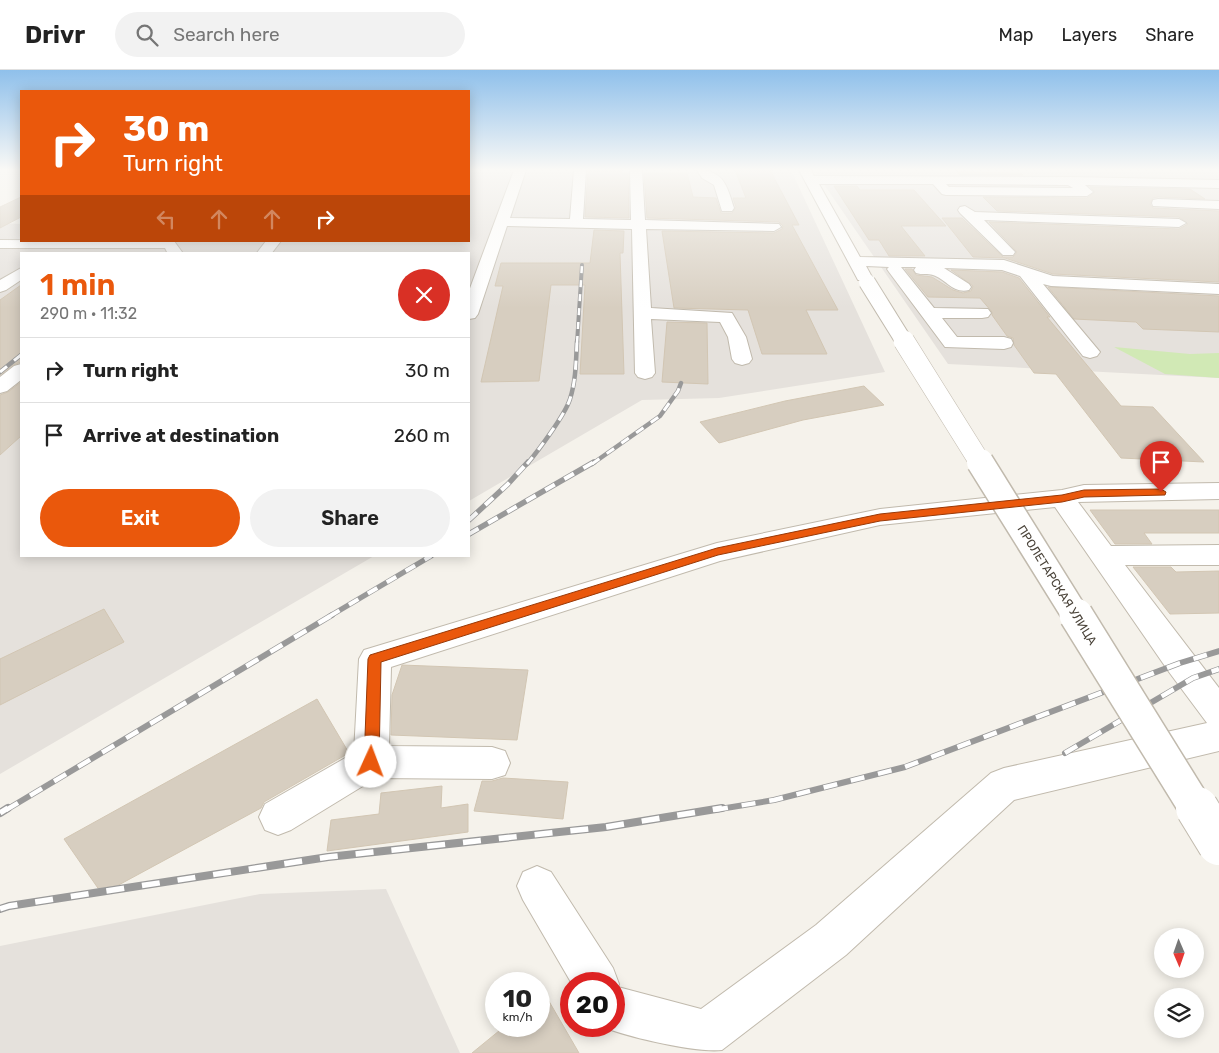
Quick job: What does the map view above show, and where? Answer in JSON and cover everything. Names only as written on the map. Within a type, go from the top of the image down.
[{"type":"street","points":[[470,309],[503,216]]},
{"type":"street","points":[[576,224],[577,216]]},
{"type":"street","points":[[639,216],[639,261],[645,373]]},
{"type":"street","name":"ПРОЛЕТАРСКАЯ УЛИЦА","points":[[830,216],[845,244],[869,270],[1219,844]]},
{"type":"street","points":[[971,216],[1179,223]]},
{"type":"street","points":[[971,216],[1008,252]]},
{"type":"street","points":[[501,222],[774,227]]},
{"type":"street","points":[[265,252],[273,242]]},
{"type":"street","points":[[0,244],[168,244],[175,252]]},
{"type":"street","points":[[54,252],[66,244]]},
{"type":"street","points":[[845,244],[864,244]]},
{"type":"street","points":[[869,270],[1004,265],[1051,282],[1219,289]]},
{"type":"street","points":[[869,270],[936,270],[963,287]]},
{"type":"street","points":[[869,270],[929,313],[952,343],[1004,343]]},
{"type":"street","points":[[1026,273],[1090,352]]},
{"type":"street","points":[[0,287],[20,274]]},
{"type":"street","points":[[642,313],[726,317],[737,337],[742,359]]},
{"type":"street","points":[[929,313],[982,313]]},
{"type":"street","points":[[0,387],[20,371]]},
{"type":"street","points":[[371,762],[375,659],[717,552],[880,517],[1062,498],[1084,493],[1219,491]]},
{"type":"street","points":[[1062,498],[1180,663],[1219,713]]},
{"type":"street","points":[[1103,556],[1219,555]]},
{"type":"street","points":[[625,1012],[706,1034],[831,940],[1004,785],[1219,736]]},
{"type":"street","points":[[278,818],[371,762],[492,763]]},
{"type":"street","points":[[537,886],[590,972]]},
{"type":"shaded area","points":[[470,216],[812,216],[885,372],[719,398],[642,400],[470,500],[470,252],[20,252],[20,557],[372,557],[0,774],[0,223],[20,224],[20,242],[470,242]]},
{"type":"shaded area","points":[[846,216],[1219,216],[1219,378],[948,364]]},
{"type":"shaded area","points":[[386,889],[460,1053],[0,1053],[0,946],[260,894]]},
{"type":"green space","points":[[1114,347],[1190,354],[1219,353],[1219,378],[1165,374]]},
{"type":"building","points":[[0,216],[20,216],[20,218],[0,228]]},
{"type":"building","points":[[629,216],[629,218],[585,217]]},
{"type":"building","points":[[647,216],[794,216],[799,225],[792,225],[838,310],[806,310],[827,354],[762,354],[748,310],[674,308],[662,231],[774,233],[782,229],[783,226],[779,222],[647,218]]},
{"type":"building","points":[[853,216],[937,216],[946,226],[901,226],[925,256],[889,256],[879,240],[869,240]]},
{"type":"building","points":[[1145,216],[1219,216],[1219,282],[1053,274],[1005,258],[973,257],[942,218],[962,218],[1003,257],[1013,257],[1017,252],[989,222],[1179,229],[1188,224],[1179,217]]},
{"type":"building","points":[[594,230],[624,231],[623,253],[620,253],[624,374],[580,374],[585,285],[551,285],[539,381],[481,382],[503,286],[495,286],[501,263],[590,263]]},
{"type":"building","points":[[905,269],[912,269],[916,275],[932,277],[953,290],[963,293],[971,291],[973,286],[951,270],[1002,272],[1019,278],[1050,317],[1047,317],[1121,406],[1153,407],[1204,462],[1121,458],[1056,374],[1034,373],[1014,345],[1013,338],[1007,336],[992,315],[992,312],[980,298],[928,297]]},
{"type":"building","points":[[20,286],[20,362],[13,365],[0,375],[0,300]]},
{"type":"building","points":[[1048,287],[1219,296],[1219,332],[1143,329],[1136,322],[1074,319]]},
{"type":"building","points":[[667,322],[707,323],[708,384],[662,382]]},
{"type":"building","points":[[20,383],[20,437],[0,455],[0,395],[8,392]]},
{"type":"building","points":[[864,386],[884,405],[803,420],[719,443],[700,422],[785,401]]},
{"type":"building","points":[[1090,510],[1219,510],[1219,533],[1144,533],[1152,544],[1115,544]]},
{"type":"building","points":[[1133,567],[1171,567],[1176,572],[1219,571],[1219,613],[1170,614]]},
{"type":"building","points":[[104,609],[124,642],[0,705],[0,659]]},
{"type":"building","points":[[402,665],[528,670],[517,740],[391,735],[392,695]]},
{"type":"building","points":[[317,699],[349,753],[264,802],[261,808],[102,894],[64,839]]},
{"type":"building","points":[[503,778],[568,782],[563,819],[474,811],[482,781]]},
{"type":"building","points":[[442,786],[441,808],[468,804],[468,832],[327,851],[331,820],[379,814],[381,793]]},
{"type":"building","points":[[550,1003],[560,1020],[560,1037],[570,1037],[579,1053],[472,1053],[492,1037],[550,1037]]},
{"type":"railway","points":[[577,343],[582,265]]},
{"type":"railway","points":[[527,464],[557,423],[570,399],[575,378],[577,341]]},
{"type":"railway","points":[[0,372],[20,356]]},
{"type":"railway","points":[[592,464],[660,416],[678,391],[681,383]]},
{"type":"railway","points":[[470,519],[508,484],[528,462]]},
{"type":"railway","points":[[470,533],[594,462]]},
{"type":"railway","points":[[330,616],[429,557]]},
{"type":"railway","points":[[6,810],[332,615]]},
{"type":"railway","points":[[714,810],[774,800],[905,767],[1180,663],[1219,651]]},
{"type":"railway","points":[[1065,753],[1193,678],[1219,669]]},
{"type":"railway","points":[[0,813],[8,808]]},
{"type":"railway","points":[[0,909],[9,906],[328,857],[606,827],[722,808]]},
{"type":"route","points":[[371,762],[375,659],[717,552],[880,517],[1062,498],[1084,493],[1161,492]]}]
